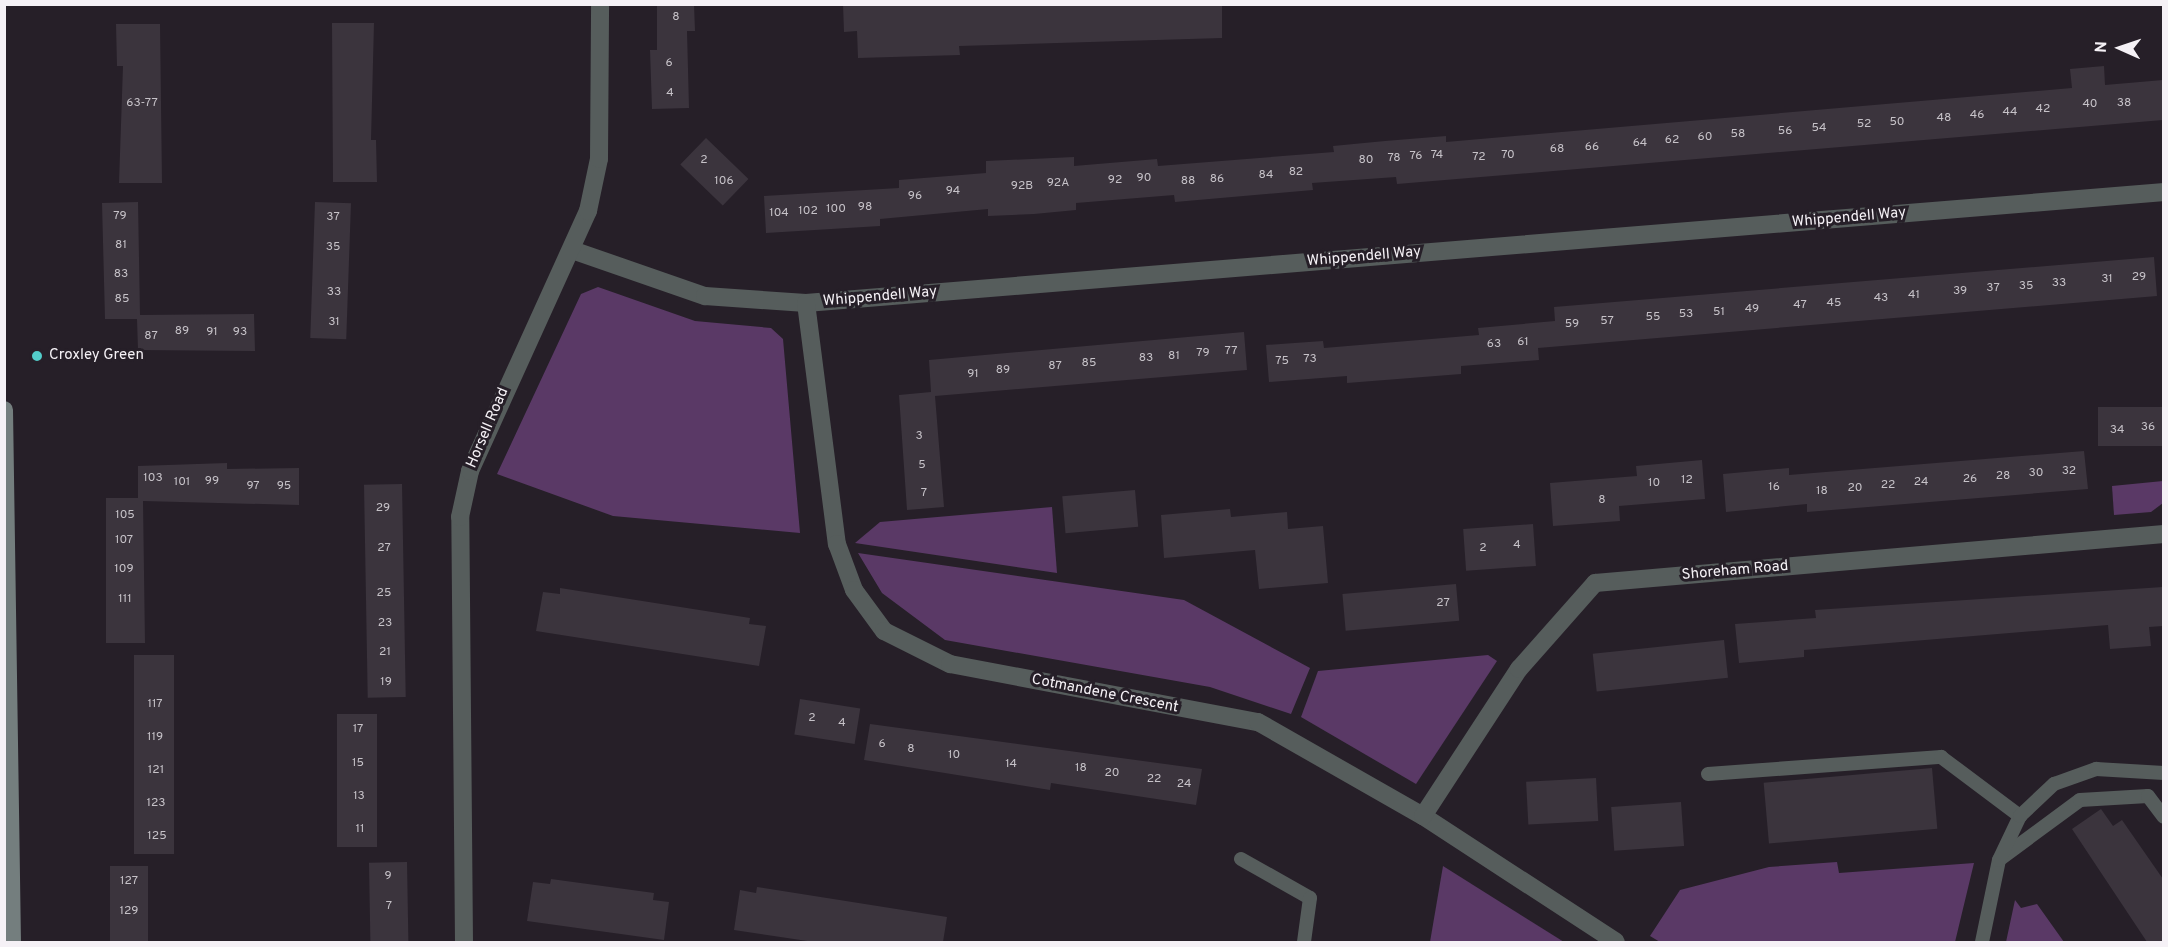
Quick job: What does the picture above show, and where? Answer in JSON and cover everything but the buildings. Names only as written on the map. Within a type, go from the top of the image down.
[{"type":"street","name":"Horsell Road","points":[[464,942],[460,517],[470,471],[572,250],[599,159],[600,4]]},
{"type":"street","name":"Whippendell Way","points":[[572,250],[705,296],[806,303],[2163,192]]},
{"type":"street","name":"Cotmandene Crescent","points":[[806,303],[837,544],[854,590],[884,631],[950,664],[1258,722],[1423,816],[1616,942]]},
{"type":"street","points":[[4,410],[12,942]]},
{"type":"street","name":"Shoreham Road","points":[[1423,816],[1519,669],[1595,583],[2163,534]]},
{"type":"lane","points":[[1708,774],[1941,757],[2020,816]]},
{"type":"lane","points":[[1982,942],[1999,860],[2020,816],[2054,784],[2096,769],[2163,773]]},
{"type":"lane","points":[[1999,860],[2080,800],[2148,796],[2163,817]]},
{"type":"lane","points":[[1241,859],[1310,898],[1304,942]]},
{"type":"shaded area","points":[[598,287],[695,321],[771,328],[783,339],[800,533],[613,516],[497,474],[581,294]]},
{"type":"shaded area","points":[[2163,481],[2163,503],[2151,512],[2114,515],[2112,486]]},
{"type":"shaded area","points":[[1052,507],[1057,573],[855,543],[880,522]]},
{"type":"shaded area","points":[[858,553],[1184,600],[1310,668],[1291,714],[1210,687],[945,640],[882,593]]},
{"type":"shaded area","points":[[1488,655],[1497,661],[1416,784],[1301,717],[1318,671]]},
{"type":"shaded area","points":[[1837,862],[1839,873],[1974,863],[1955,942],[1660,942],[1650,936],[1680,890],[1769,867]]},
{"type":"shaded area","points":[[1443,866],[1564,942],[1430,942]]},
{"type":"shaded area","points":[[2015,900],[2021,908],[2037,904],[2064,942],[2006,942]]},
{"type":"place","name":"Croxley Green","points":[[37,356]]}]
